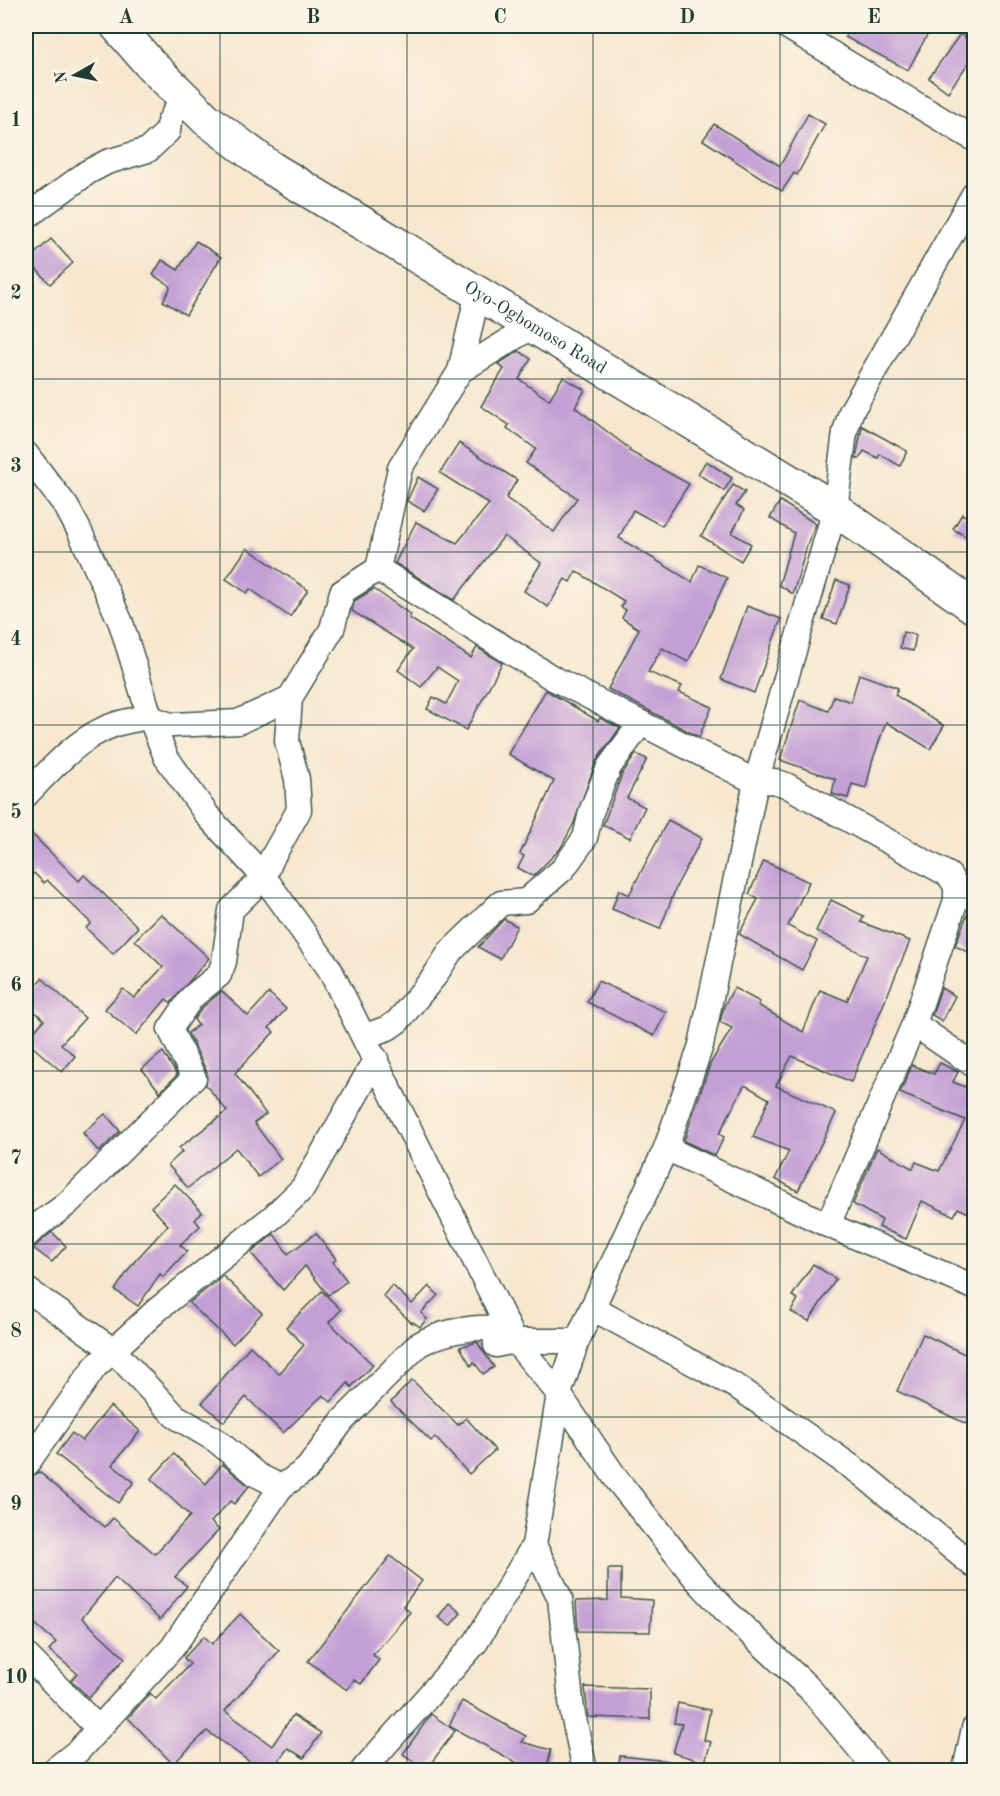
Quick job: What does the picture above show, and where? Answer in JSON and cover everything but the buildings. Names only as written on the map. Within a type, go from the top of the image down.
[{"type":"highway","name":"Oyo-Ogbomoso Road","points":[[117,26],[150,64],[206,119],[271,168],[835,509],[975,607]]},
{"type":"street","points":[[786,26],[975,140]]},
{"type":"street","points":[[26,217],[88,172],[107,162],[148,150],[168,131],[169,122],[183,97]]},
{"type":"street","points":[[363,1770],[476,1642],[534,1545],[559,1394],[577,1341],[666,1148],[701,1045],[756,782],[835,509],[845,432],[851,412],[975,194]]},
{"type":"street","points":[[26,1236],[49,1214],[59,1211],[68,1203],[194,1078],[170,1029],[192,998],[219,975],[224,962],[231,910],[264,876],[299,810],[297,779],[287,741],[290,698],[332,629],[342,592],[378,568],[400,468],[460,371],[478,292]]},
{"type":"street","points":[[460,371],[534,325]]},
{"type":"street","points":[[26,454],[66,506],[80,530],[121,623],[150,717],[166,757],[207,815],[264,876],[324,959],[365,1036],[482,1279],[515,1341],[559,1394],[617,1480],[697,1580],[726,1611],[809,1688],[877,1770]]},
{"type":"street","points":[[378,568],[551,677],[756,782],[786,785],[949,875],[956,886],[956,900],[914,1024],[828,1226]]},
{"type":"street","points":[[26,795],[73,747],[100,730],[121,722],[150,717],[163,724],[173,725],[238,722],[290,698]]},
{"type":"street","points":[[365,1036],[388,1028],[398,1021],[434,977],[450,952],[501,903],[526,901],[563,869],[585,838],[591,812],[609,767],[641,723]]},
{"type":"street","points":[[914,1024],[975,1065]]},
{"type":"street","points":[[26,1465],[81,1386],[113,1350],[157,1310],[274,1216],[303,1188],[376,1059]]},
{"type":"street","points":[[666,1148],[828,1226],[975,1287]]},
{"type":"street","points":[[26,1289],[113,1350],[175,1416],[217,1441],[257,1475],[281,1487]]},
{"type":"street","points":[[592,1308],[739,1388],[863,1475],[975,1566]]},
{"type":"street","points":[[54,1770],[78,1751],[174,1647],[281,1487],[307,1469],[343,1420],[417,1345],[430,1338],[474,1327],[495,1328],[496,1345],[515,1341],[577,1341]]},
{"type":"street","points":[[534,1545],[560,1598],[572,1710],[585,1770]]},
{"type":"street","points":[[26,1655],[98,1728]]},
{"type":"street","points":[[965,1770],[975,1728]]}]
